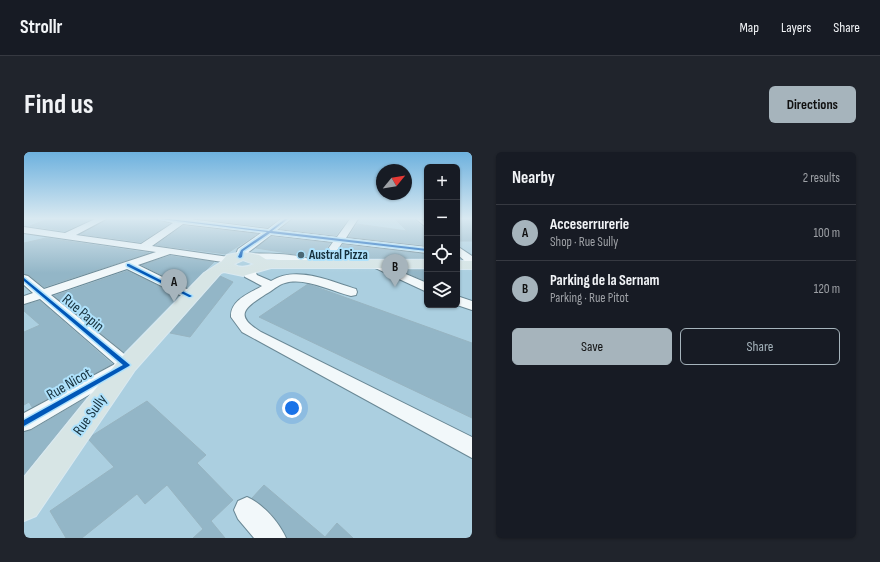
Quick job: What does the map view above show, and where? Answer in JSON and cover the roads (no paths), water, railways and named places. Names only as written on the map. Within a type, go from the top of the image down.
[{"type":"main road","points":[[249,269],[308,262],[424,264]]},
{"type":"main road","name":"Rue Sully","points":[[24,504],[127,365],[190,296],[249,269]]},
{"type":"street","points":[[30,240],[43,237]]},
{"type":"street","points":[[81,237],[170,251],[249,269],[312,279],[352,292]]},
{"type":"street","points":[[143,247],[158,237]]},
{"type":"street","name":"Rue Sully","points":[[249,269],[242,251],[262,237]]},
{"type":"street","points":[[313,237],[424,250]]},
{"type":"street","points":[[323,263],[342,237]]},
{"type":"street","points":[[24,300],[170,251]]},
{"type":"street","points":[[376,264],[424,287]]},
{"type":"street","points":[[128,265],[190,296]]},
{"type":"street","points":[[249,269],[243,303],[238,309],[239,321],[246,329],[472,448]]},
{"type":"street","name":"Rue Papin","points":[[24,279],[127,365]]},
{"type":"street","points":[[460,301],[472,306]]},
{"type":"street","name":"Rue Nicot","points":[[24,423],[127,365]]},
{"type":"street","points":[[246,510],[272,538]]},
{"type":"place","name":"Austral Pizza","points":[[301,255]]},
{"type":"place","name":"Parking de la Sernam","points":[[395,287]]},
{"type":"place","name":"Acceserrurerie","points":[[174,302]]}]
